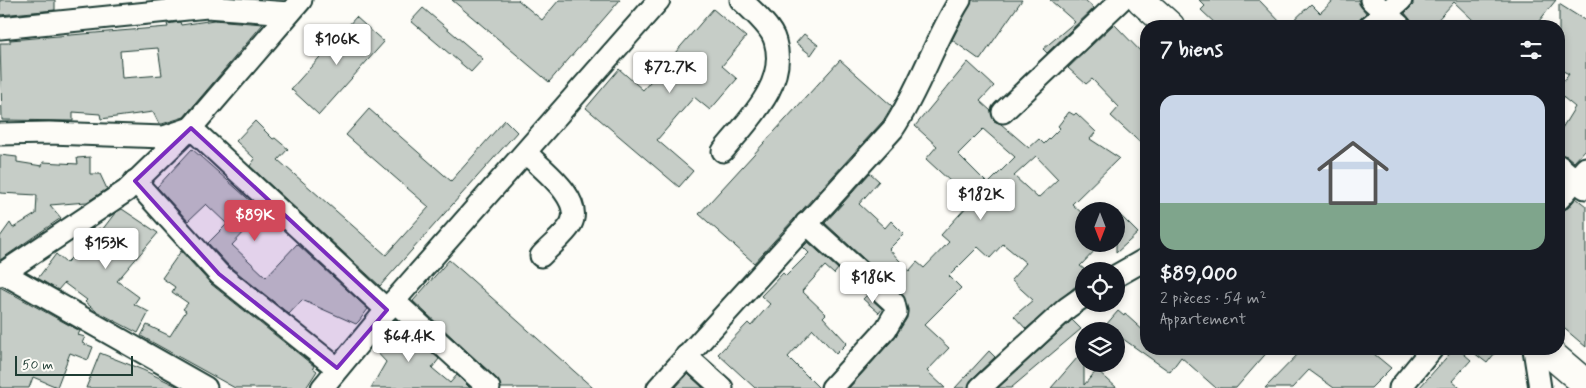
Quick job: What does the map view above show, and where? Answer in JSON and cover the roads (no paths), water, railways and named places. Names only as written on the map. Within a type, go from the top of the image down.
[{"type":"highway","points":[[1140,0],[1163,20]]},
{"type":"highway","points":[[1552,355],[1586,384]]},
{"type":"street","points":[[322,388],[337,368],[659,0]]},
{"type":"street","points":[[723,150],[766,97],[778,65],[775,40],[756,14],[742,0]]},
{"type":"street","points":[[658,388],[893,129],[909,104],[945,23],[960,0]]},
{"type":"street","points":[[1003,112],[1121,0]]},
{"type":"street","points":[[1381,16],[1401,0]]},
{"type":"street","points":[[0,28],[207,7],[295,6]]},
{"type":"street","points":[[206,388],[2,274],[126,191],[191,128],[295,6]]},
{"type":"street","points":[[0,134],[50,133],[164,137],[191,128]]},
{"type":"street","points":[[191,128],[391,306],[489,388]]},
{"type":"street","points":[[526,153],[566,192],[574,209],[571,224],[541,256]]},
{"type":"street","points":[[1565,169],[1582,179],[1565,194]]},
{"type":"street","points":[[135,181],[219,274],[337,368]]},
{"type":"street","points":[[806,223],[894,303],[896,312],[886,329],[832,388]]},
{"type":"street","points":[[1125,271],[1140,262]]},
{"type":"street","points":[[980,388],[1075,302]]},
{"type":"street","points":[[1400,388],[1427,355]]},
{"type":"street","points":[[1535,355],[1540,388]]},
{"type":"street","points":[[686,356],[722,388]]}]
